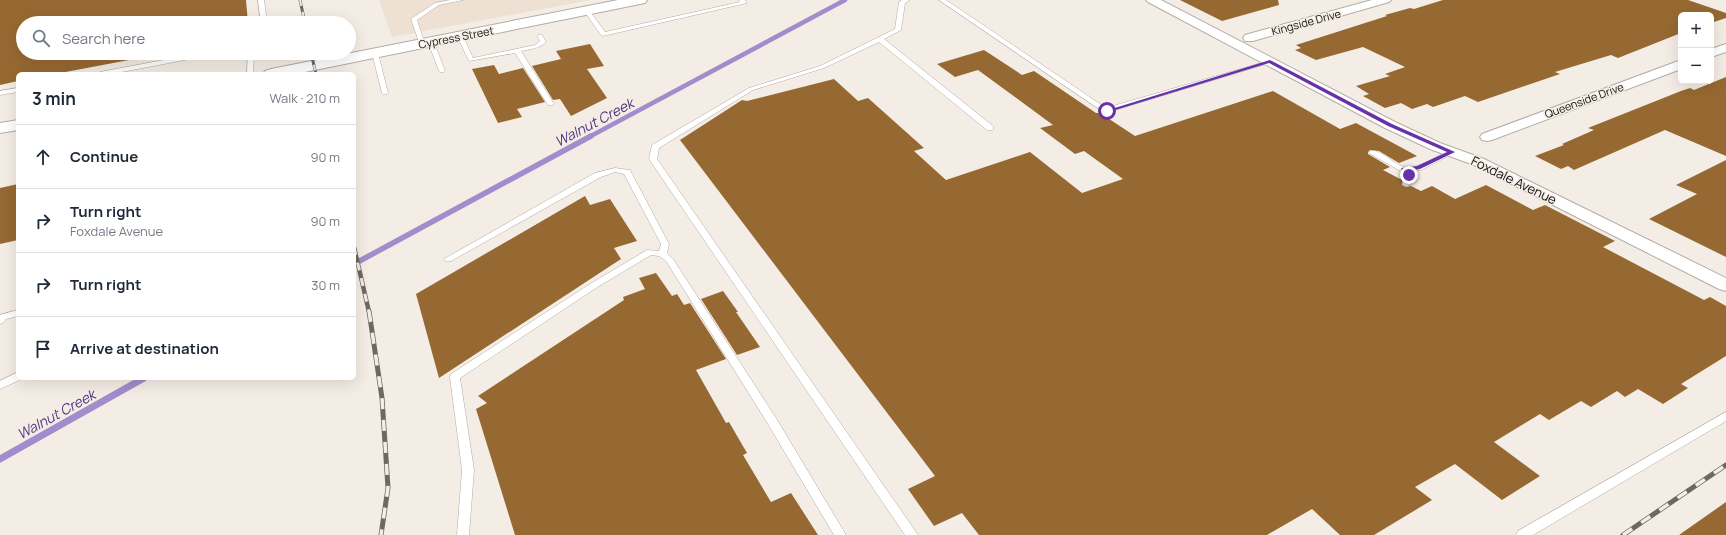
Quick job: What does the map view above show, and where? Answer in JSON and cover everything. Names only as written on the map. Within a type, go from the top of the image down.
[{"type":"street","name":"Cypress Street","points":[[356,57],[640,0]]},
{"type":"street","name":"Foxdale Avenue","points":[[1152,0],[1390,125],[1479,162],[1726,286]]},
{"type":"street","name":"Kingside Drive","points":[[1250,38],[1385,0]]},
{"type":"street","points":[[1714,52],[1726,48]]},
{"type":"street","name":"Cypress Street","points":[[281,72],[340,60]]},
{"type":"street","name":"Queenside Drive","points":[[1487,137],[1678,65]]},
{"type":"street","points":[[0,128],[16,124]]},
{"type":"lane","points":[[261,0],[263,16]]},
{"type":"lane","points":[[442,71],[414,19],[437,4],[460,0]]},
{"type":"lane","points":[[587,10],[603,34],[744,3],[742,0]]},
{"type":"lane","points":[[907,0],[902,2],[898,30],[822,67],[751,89],[655,147],[653,159],[912,535]]},
{"type":"lane","points":[[942,0],[1105,110],[1270,62]]},
{"type":"lane","points":[[460,36],[471,60],[541,44],[543,42],[540,36]]},
{"type":"lane","points":[[879,39],[990,128]]},
{"type":"lane","points":[[517,50],[550,104]]},
{"type":"lane","points":[[375,53],[385,93]]},
{"type":"lane","points":[[111,72],[174,60]]},
{"type":"lane","points":[[250,60],[250,72]]},
{"type":"lane","points":[[0,93],[16,90]]},
{"type":"lane","points":[[1404,169],[1418,168],[1452,152]]},
{"type":"lane","points":[[1373,153],[1404,169],[1409,175],[1407,184]]},
{"type":"lane","points":[[448,259],[598,175],[615,170],[627,172],[665,244],[662,254]]},
{"type":"lane","points":[[463,535],[468,470],[455,377],[593,286],[650,252],[662,254],[669,259],[772,421],[840,535]]},
{"type":"lane","points":[[0,321],[3,317],[16,314]]},
{"type":"lane","points":[[0,385],[16,377]]},
{"type":"lane","points":[[1522,535],[1726,416]]},
{"type":"shaded area","points":[[379,0],[591,0],[392,37]]},
{"type":"building","points":[[0,0],[246,0],[247,16],[16,16],[16,60],[129,60],[66,72],[16,72],[16,81],[0,85]]},
{"type":"building","points":[[1180,0],[1278,0],[1279,5],[1222,21]]},
{"type":"building","points":[[1443,0],[1688,0],[1726,13],[1726,18],[1714,22],[1714,12],[1678,12],[1678,34],[1618,58],[1611,55],[1555,72],[1560,74],[1478,102],[1465,96],[1433,107],[1427,104],[1412,109],[1401,103],[1385,108],[1363,96],[1369,94],[1356,86],[1390,76],[1385,74],[1405,67],[1363,47],[1316,60],[1295,50],[1301,48],[1296,45],[1387,16],[1385,15],[1410,8],[1414,9]]},
{"type":"building","points":[[590,44],[604,66],[587,69],[607,98],[571,116],[560,99],[553,100],[532,66],[561,59],[556,51]]},
{"type":"building","points":[[984,50],[1022,75],[1034,71],[1096,113],[1100,113],[1135,136],[1273,91],[1340,129],[1356,123],[1417,156],[1399,163],[1379,151],[1370,150],[1368,152],[1368,154],[1390,167],[1383,170],[1402,180],[1402,185],[1406,187],[1411,186],[1421,191],[1432,186],[1455,199],[1486,185],[1533,210],[1545,205],[1615,241],[1603,247],[1704,300],[1710,297],[1726,306],[1726,356],[1681,384],[1688,388],[1663,404],[1638,389],[1625,397],[1617,391],[1591,407],[1581,401],[1549,420],[1540,414],[1494,442],[1540,476],[1502,500],[1455,464],[1415,487],[1432,500],[1374,535],[1340,535],[1312,509],[1267,535],[979,535],[962,513],[934,526],[908,489],[935,476],[680,140],[742,100],[747,101],[834,79],[858,101],[868,98],[924,148],[914,151],[946,180],[1030,152],[1082,193],[1123,179],[1084,151],[1075,154],[1040,128],[1053,125],[978,70],[955,77],[937,64]]},
{"type":"building","points":[[494,65],[499,74],[523,68],[545,102],[517,109],[522,117],[498,123],[472,69]]},
{"type":"building","points":[[1726,77],[1726,156],[1665,130],[1574,170],[1568,166],[1561,169],[1535,156],[1564,145],[1562,144],[1594,130],[1588,128],[1681,91],[1690,88],[1694,90],[1709,84],[1714,84],[1714,82]]},
{"type":"building","points":[[1726,160],[1726,257],[1649,219],[1697,194],[1676,185]]},
{"type":"building","points":[[16,184],[16,240],[0,244],[0,188]]},
{"type":"building","points":[[585,196],[590,205],[610,199],[637,241],[614,248],[621,259],[439,378],[416,294]]},
{"type":"building","points":[[656,273],[672,296],[677,294],[684,305],[690,303],[726,359],[696,370],[726,423],[729,422],[747,453],[743,455],[771,502],[791,493],[818,535],[515,535],[476,409],[487,403],[478,396],[624,300],[623,297],[645,289],[639,278]]},
{"type":"building","points":[[723,291],[760,347],[737,355],[701,299]]},
{"type":"building","points":[[1726,502],[1726,535],[1679,535]]},
{"type":"waterway","name":"Walnut Creek","points":[[589,137],[845,0]]},
{"type":"waterway","name":"Walnut Creek","points":[[356,263],[591,136]]},
{"type":"waterway","name":"Walnut Creek","points":[[0,459],[140,380]]},
{"type":"railway","points":[[300,0],[303,16]]},
{"type":"railway","points":[[313,60],[316,72]]},
{"type":"railway","points":[[356,256],[369,312]]},
{"type":"railway","points":[[369,311],[382,398],[388,488],[381,535]]},
{"type":"railway","points":[[1623,535],[1726,465]]},
{"type":"route","points":[[1107,111],[1270,62],[1390,125],[1435,146],[1452,152],[1418,168],[1404,169],[1409,175]]}]
